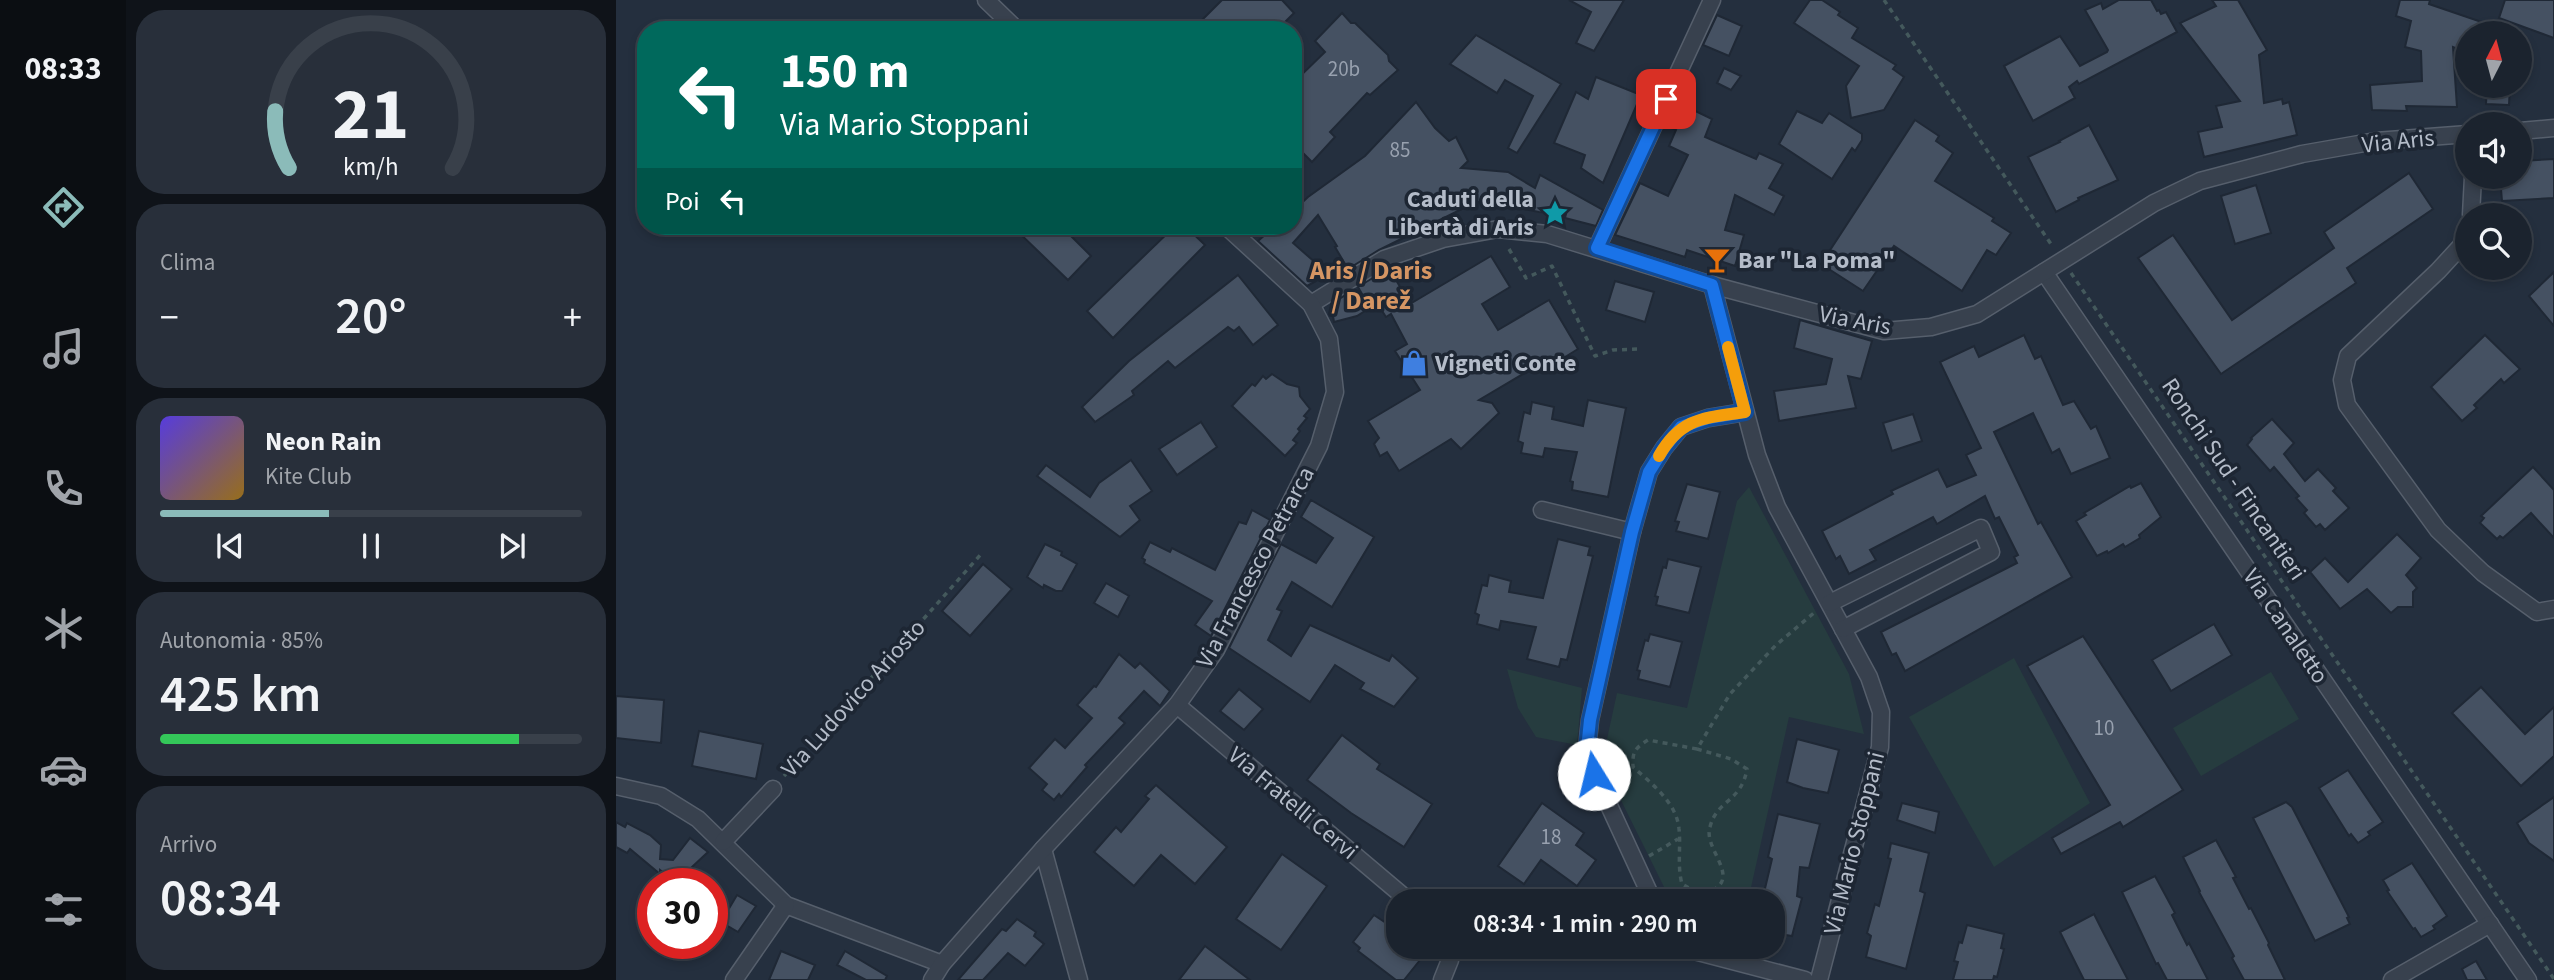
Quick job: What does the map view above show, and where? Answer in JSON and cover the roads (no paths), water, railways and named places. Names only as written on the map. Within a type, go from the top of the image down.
[{"type":"street","points":[[986,0],[1008,21]]},
{"type":"street","points":[[1597,248],[1712,0]]},
{"type":"street","points":[[2532,130],[2554,128]]},
{"type":"street","name":"Via Aris","points":[[1311,303],[1384,259],[1443,239],[1497,229],[1547,234],[1712,285],[1884,331],[1931,327],[1977,314],[2154,203],[2200,181],[2289,157],[2376,141],[2455,135]]},
{"type":"street","name":"Via Francesco Petrarca","points":[[932,980],[942,964],[1043,849],[1177,705],[1216,650],[1319,446],[1335,392],[1329,340],[1311,303],[1236,235]]},
{"type":"street","points":[[2455,252],[2348,356],[2342,380],[2347,405],[2438,530],[2483,573],[2537,612],[2554,609]]},
{"type":"street","name":"Via Canaletto","points":[[2044,272],[2528,980]]},
{"type":"street","name":"Via Mario Stoppani","points":[[1712,285],[1757,455],[1777,506],[1825,606],[1843,629],[1869,677],[1881,712],[1880,747],[1819,980]]},
{"type":"street","points":[[1647,889],[1594,774],[1587,749],[1590,720],[1632,532],[1649,472],[1681,427],[1708,418],[1745,412]]},
{"type":"street","points":[[1542,510],[1632,532]]},
{"type":"street","points":[[1825,606],[1981,528],[1991,552],[1843,629]]},
{"type":"street","name":"Via Fratelli Cervi","points":[[1177,705],[1395,889]]},
{"type":"street","points":[[616,786],[661,796],[698,819],[786,905],[942,964]]},
{"type":"street","name":"Via Ludovico Ariosto","points":[[723,842],[773,789]]},
{"type":"street","points":[[1043,849],[1079,980]]},
{"type":"street","points":[[734,980],[786,905]]},
{"type":"street","points":[[2392,980],[2490,924]]},
{"type":"street","points":[[1442,980],[1450,959]]},
{"type":"street","points":[[1725,959],[1805,980]]},
{"type":"place","name":"Caduti della Libertà di Aris","points":[[1555,213]]},
{"type":"place","name":"Bar \"La Poma\"","points":[[1717,260]]},
{"type":"place","name":"Vigneti Conte","points":[[1414,363]]},
{"type":"district","name":"Aris / Daris / Darež","points":[[1371,285]]}]
